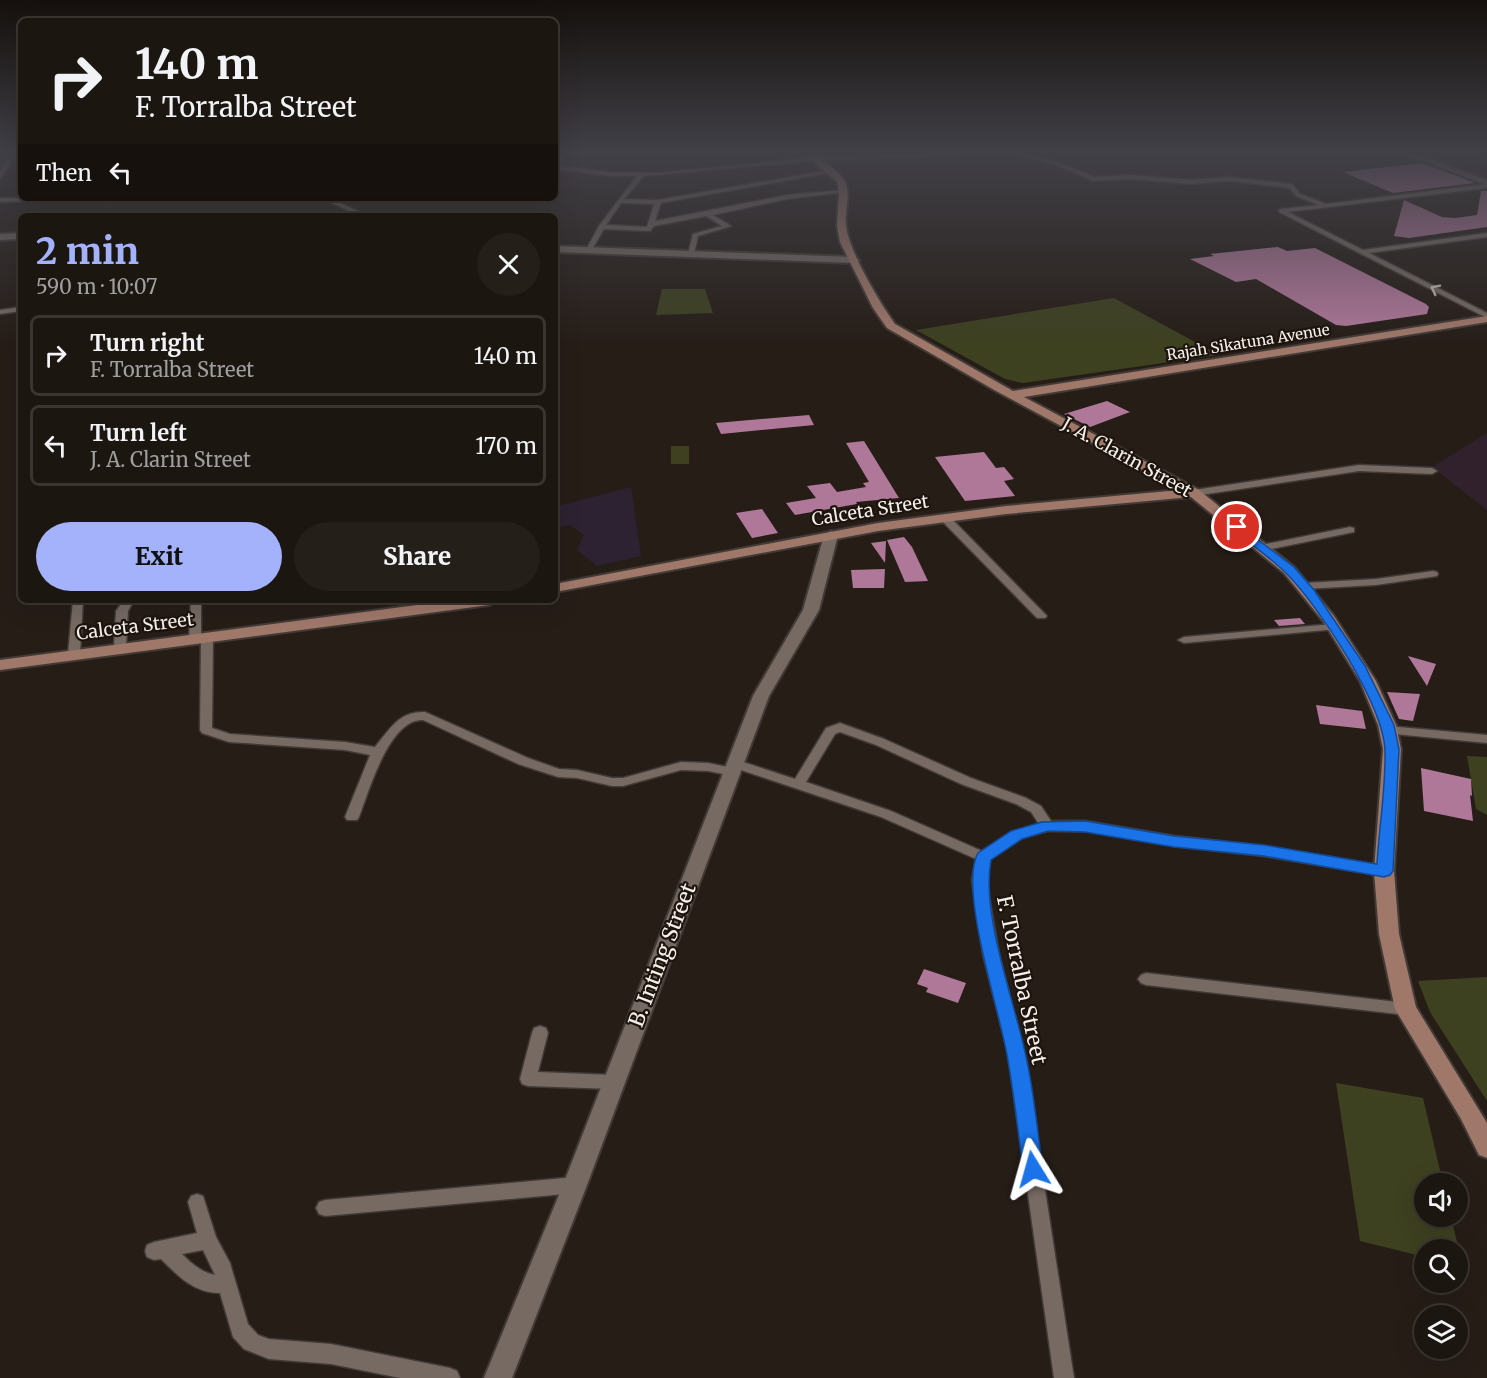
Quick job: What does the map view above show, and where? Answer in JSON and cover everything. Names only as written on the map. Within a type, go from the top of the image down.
[{"type":"main road","name":"J. A. Clarin Street","points":[[842,217],[844,242],[878,308],[891,326],[992,385],[1155,470],[1194,493],[1289,570],[1304,585],[1368,681],[1388,730],[1392,749],[1384,871],[1389,934],[1406,1009],[1469,1112],[1487,1147]]},
{"type":"main road","name":"Rajah Sikatuna Avenue","points":[[1013,395],[1487,317]]},
{"type":"main road","points":[[1026,402],[1487,327]]},
{"type":"main road","points":[[1222,361],[1234,368]]},
{"type":"main road","points":[[992,385],[1028,387],[1076,385]]},
{"type":"main road","points":[[1142,499],[1152,487],[1155,470]]},
{"type":"main road","name":"Calceta Street","points":[[558,587],[831,535],[945,518],[1006,510],[1194,493]]},
{"type":"main road","name":"Calceta Street","points":[[0,665],[120,647],[466,603]]},
{"type":"street","points":[[589,250],[608,217]]},
{"type":"street","points":[[601,227],[650,229],[654,217]]},
{"type":"street","points":[[652,224],[689,217]]},
{"type":"street","points":[[691,254],[694,235],[728,226],[713,217]]},
{"type":"street","points":[[1293,217],[1487,317]]},
{"type":"street","points":[[1361,252],[1487,235]]},
{"type":"street","points":[[0,237],[18,236]]},
{"type":"street","points":[[558,249],[854,260]]},
{"type":"street","points":[[0,312],[18,309]]},
{"type":"street","points":[[1194,493],[1359,468],[1432,471]]},
{"type":"street","points":[[945,518],[1041,616]]},
{"type":"street","points":[[1261,548],[1350,530]]},
{"type":"street","name":"B. Inting Street","points":[[498,1378],[575,1185],[761,696],[811,610],[831,535]]},
{"type":"street","points":[[1304,585],[1376,582],[1433,574]]},
{"type":"street","points":[[74,654],[78,603]]},
{"type":"street","points":[[120,647],[122,610],[127,603]]},
{"type":"street","points":[[196,603],[201,638],[206,730],[229,738],[345,746],[378,752]]},
{"type":"street","points":[[1184,640],[1333,627]]},
{"type":"street","points":[[352,817],[378,752],[390,740],[395,728],[410,716],[417,715],[425,716],[523,761],[558,773],[623,782],[681,766],[735,768],[799,783],[886,813],[983,857],[1017,835],[1047,826],[1085,826],[1174,841],[1264,851],[1384,871]]},
{"type":"street","points":[[799,783],[830,730],[840,727],[880,742],[966,781],[1021,801],[1036,809],[1047,826]]},
{"type":"street","points":[[1388,730],[1487,739]]},
{"type":"street","name":"F. Torralba Street","points":[[983,857],[979,880],[991,954],[1016,1053],[1064,1378]]},
{"type":"street","points":[[1146,979],[1406,1009]]},
{"type":"street","points":[[540,1033],[528,1079],[613,1082]]},
{"type":"street","points":[[325,1209],[422,1201],[502,1189],[575,1185]]},
{"type":"street","points":[[196,1202],[208,1240],[221,1263],[240,1329],[250,1342],[268,1349],[331,1354],[450,1378]]},
{"type":"street","points":[[208,1240],[160,1250],[193,1277],[211,1285],[226,1284]]},
{"type":"shaded area","points":[[1487,433],[1487,510],[1432,467]]},
{"type":"shaded area","points":[[631,487],[641,556],[597,566],[577,550],[584,535],[570,525],[558,528],[558,506]]},
{"type":"green space","points":[[662,289],[705,289],[713,313],[656,315]]},
{"type":"green space","points":[[1114,298],[1219,355],[1023,383],[1005,379],[916,330]]},
{"type":"green space","points":[[671,446],[689,446],[689,464],[671,464]]},
{"type":"green space","points":[[1467,756],[1487,757],[1487,815],[1476,809]]},
{"type":"green space","points":[[1487,977],[1487,1101],[1430,1012],[1418,981]]},
{"type":"green space","points":[[1336,1083],[1423,1098],[1441,1173],[1414,1173],[1414,1227],[1453,1227],[1456,1239],[1414,1239],[1414,1254],[1360,1241]]},
{"type":"building","points":[[1399,217],[1487,217],[1487,227],[1409,238],[1394,236]]},
{"type":"building","points":[[1278,247],[1287,251],[1315,248],[1426,304],[1429,307],[1427,314],[1346,326],[1336,325],[1256,279],[1236,282],[1190,259],[1214,256],[1210,254]]},
{"type":"building","points":[[1107,401],[1130,412],[1090,427],[1064,414]]},
{"type":"building","points":[[809,415],[814,425],[721,434],[716,423]]},
{"type":"building","points":[[864,441],[899,498],[856,502],[857,504],[795,515],[786,503],[816,498],[807,486],[830,483],[837,492],[866,487],[863,483],[869,482],[846,443]]},
{"type":"building","points":[[984,452],[996,468],[1004,467],[1014,479],[1004,481],[1015,496],[965,501],[935,457]]},
{"type":"building","points":[[762,509],[778,533],[752,538],[736,513]]},
{"type":"building","points":[[904,537],[912,547],[928,581],[905,582],[887,540]]},
{"type":"building","points":[[886,541],[885,563],[871,543]]},
{"type":"building","points":[[885,569],[884,588],[853,588],[851,570]]},
{"type":"building","points":[[1300,618],[1305,624],[1279,626],[1274,620]]},
{"type":"building","points":[[1408,656],[1436,664],[1427,686]]},
{"type":"building","points":[[1387,692],[1420,694],[1413,721],[1399,719]]},
{"type":"building","points":[[1316,705],[1362,711],[1366,729],[1320,724]]},
{"type":"building","points":[[1421,768],[1471,779],[1473,821],[1424,811]]},
{"type":"building","points":[[924,969],[966,983],[958,1003],[926,992],[928,988],[917,984]]},
{"type":"route","points":[[1033,1169],[1016,1053],[991,954],[979,880],[983,857],[1017,835],[1047,826],[1085,826],[1174,841],[1264,851],[1384,871],[1392,749],[1387,725],[1368,681],[1329,619],[1304,585],[1237,527]]}]
